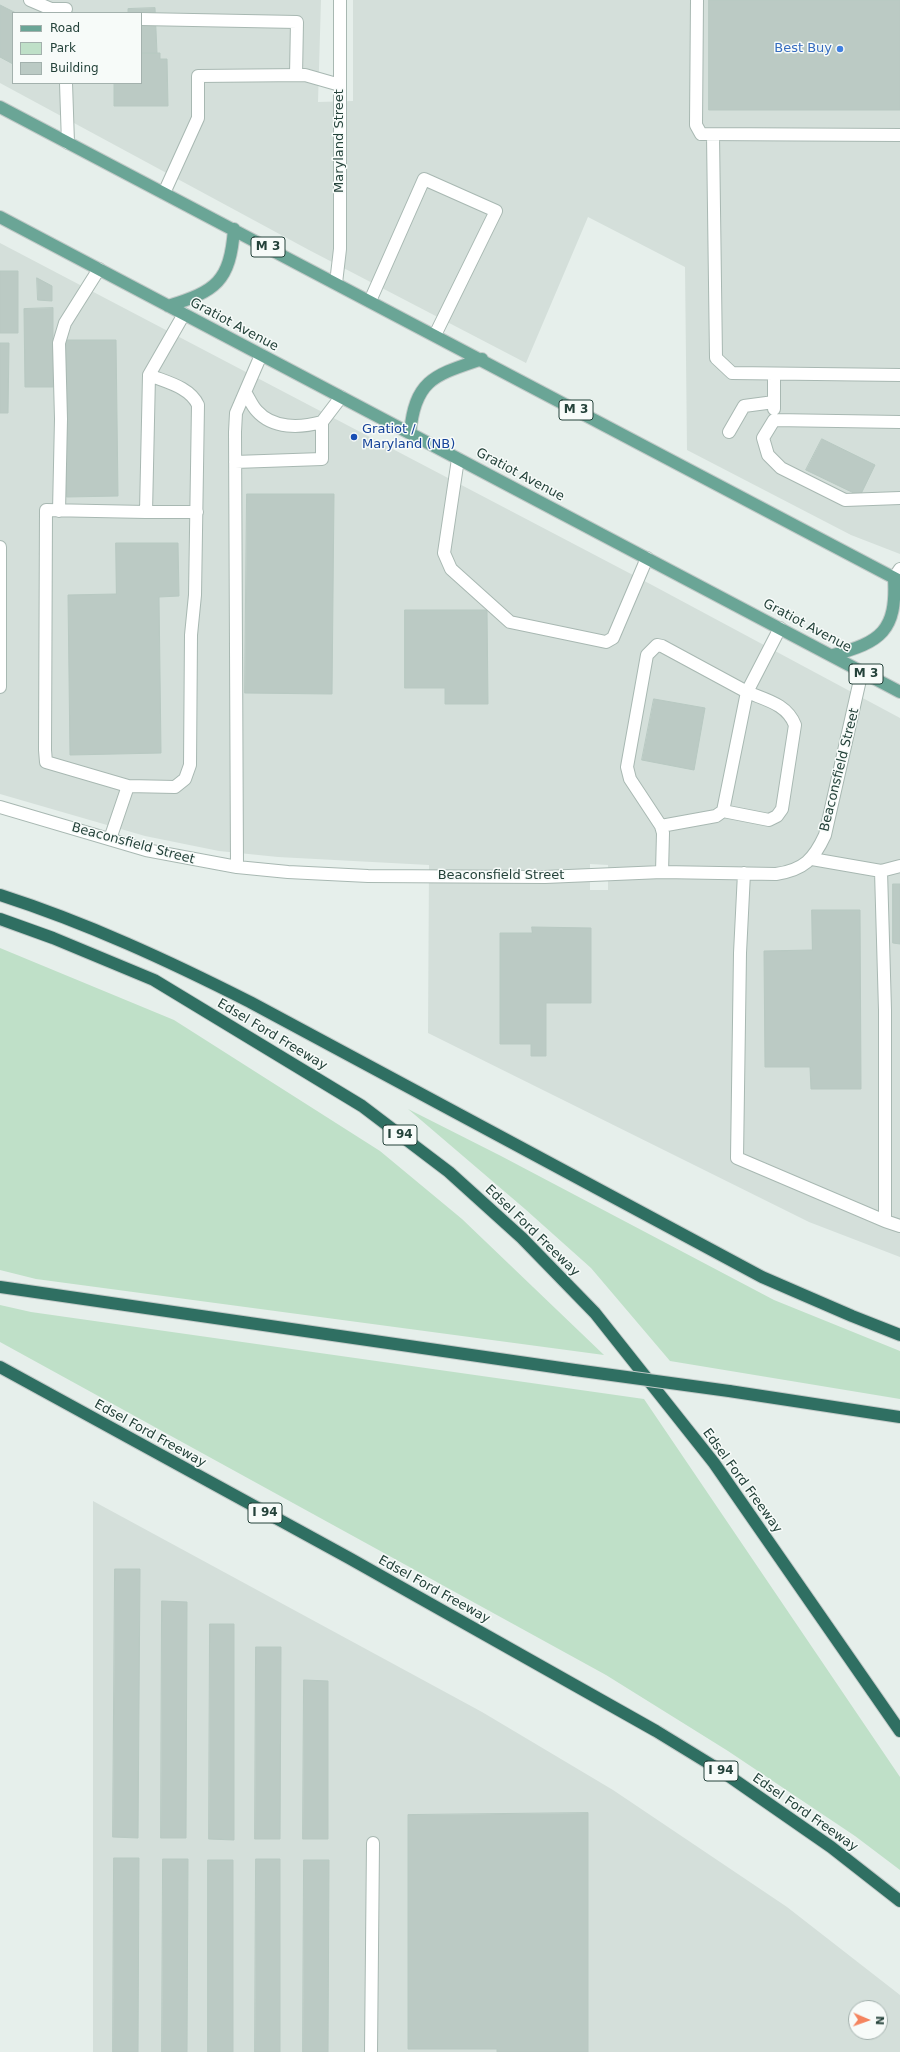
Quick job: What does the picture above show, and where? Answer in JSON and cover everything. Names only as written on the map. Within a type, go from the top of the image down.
[{"type":"highway","points":[[0,895],[108,935],[181,967],[250,1002],[762,1277],[900,1335]]},
{"type":"highway","name":"Edsel Ford Freeway","points":[[0,918],[154,980],[362,1106],[455,1177],[522,1238],[595,1313],[714,1463],[900,1731]]},
{"type":"highway","points":[[0,1287],[729,1391],[900,1417]]},
{"type":"highway","name":"Edsel Ford Freeway","points":[[0,1367],[349,1558],[656,1731],[723,1772],[831,1847],[900,1901]]},
{"type":"main road","name":"M 3","points":[[0,107],[898,576]]},
{"type":"main road","name":"Gratiot Avenue","points":[[0,217],[833,655],[900,692]]},
{"type":"main road","points":[[168,306],[191,299],[208,290],[220,280],[229,266],[233,250],[234,229]]},
{"type":"main road","points":[[410,433],[414,406],[419,393],[428,383],[456,368],[482,359]]},
{"type":"main road","points":[[833,655],[856,649],[882,633],[890,623],[894,610],[898,576]]},
{"type":"street","points":[[30,0],[51,10],[66,7]]},
{"type":"street","name":"Maryland Street","points":[[336,283],[340,249],[340,0]]},
{"type":"street","points":[[697,0],[696,125],[701,134],[900,135]]},
{"type":"street","points":[[142,19],[297,22],[296,75]]},
{"type":"street","points":[[164,193],[198,118],[198,76],[305,75],[340,85]]},
{"type":"street","points":[[66,84],[68,143]]},
{"type":"street","points":[[713,135],[716,358],[732,374],[900,374]]},
{"type":"street","points":[[370,300],[424,179],[496,211],[435,335]]},
{"type":"street","points":[[59,511],[61,419],[59,343],[65,323],[99,269]]},
{"type":"street","points":[[146,512],[149,375],[184,314]]},
{"type":"street","points":[[237,867],[236,413],[261,355]]},
{"type":"street","points":[[774,374],[774,420],[763,438],[768,455],[781,468],[844,500],[900,498]]},
{"type":"street","points":[[149,375],[185,390],[194,396],[198,405],[195,595],[190,635],[190,765],[186,779],[175,787],[128,786],[46,762],[46,510],[196,512]]},
{"type":"street","points":[[245,392],[256,410],[267,420],[287,426],[308,426],[322,422],[341,397]]},
{"type":"street","points":[[729,432],[744,406],[774,402]]},
{"type":"street","points":[[774,420],[900,422]]},
{"type":"street","points":[[235,462],[322,459],[322,422]]},
{"type":"street","points":[[458,458],[444,553],[450,569],[510,622],[606,642],[609,641],[613,638],[647,558]]},
{"type":"street","points":[[0,547],[0,688]]},
{"type":"street","points":[[661,826],[716,816],[723,811],[747,692],[780,628]]},
{"type":"street","points":[[662,872],[663,832],[661,826],[630,779],[627,766],[649,651],[657,645],[662,646],[747,692],[786,709],[792,716],[796,725],[782,809],[777,816],[769,820],[723,811]]},
{"type":"street","name":"Beaconsfield Street","points":[[0,807],[146,850],[237,867],[288,872],[368,876],[545,877],[662,872],[788,872],[812,859],[825,836],[830,820],[862,671]]},
{"type":"street","points":[[110,839],[128,786]]},
{"type":"street","points":[[812,859],[881,871],[900,866]]},
{"type":"street","points":[[881,871],[885,1010],[885,1221]]},
{"type":"street","points":[[744,873],[740,953],[737,1158],[900,1226]]},
{"type":"street","points":[[371,2052],[373,1843]]},
{"type":"shaded area","points":[[0,0],[321,0],[318,102],[353,101],[353,0],[900,0],[900,554],[851,535],[687,450],[685,267],[588,217],[526,363],[309,250],[0,83]]},
{"type":"shaded area","points":[[0,243],[652,585],[900,718],[900,1257],[809,1222],[428,1033],[429,865],[278,857],[219,851],[145,836],[0,794]],"holes":[[[590,864],[608,865],[608,890],[590,890]]]},
{"type":"shaded area","points":[[93,1501],[482,1712],[613,1790],[787,1907],[900,1995],[900,2052],[93,2052]]},
{"type":"green space","points":[[0,948],[174,1020],[380,1151],[462,1219],[604,1355],[36,1279],[0,1270]]},
{"type":"green space","points":[[408,1109],[501,1156],[774,1300],[900,1351],[900,1399],[670,1361],[591,1268],[525,1209]]},
{"type":"green space","points":[[0,1305],[31,1312],[644,1399],[900,1777],[900,1870],[855,1836],[728,1751],[606,1675],[0,1342]]},
{"type":"building","points":[[709,0],[900,0],[900,110],[709,110]]},
{"type":"building","points":[[0,5],[14,12],[12,12],[12,63],[0,57]]},
{"type":"building","points":[[155,8],[157,53],[142,53],[142,12],[128,12],[128,9]]},
{"type":"building","points":[[142,53],[160,53],[160,59],[167,59],[168,106],[114,106],[114,84],[142,84]]},
{"type":"building","points":[[0,271],[18,271],[18,333],[0,333]]},
{"type":"building","points":[[37,278],[52,286],[52,301],[38,300]]},
{"type":"building","points":[[53,308],[53,387],[25,387],[24,309]]},
{"type":"building","points":[[65,340],[116,340],[118,496],[67,497]]},
{"type":"building","points":[[0,343],[9,343],[8,413],[0,413]]},
{"type":"building","points":[[822,439],[875,465],[860,496],[806,470]]},
{"type":"building","points":[[247,494],[334,494],[332,694],[245,693]]},
{"type":"building","points":[[116,543],[178,543],[179,596],[159,597],[161,753],[70,755],[68,595],[116,594]]},
{"type":"building","points":[[405,610],[487,610],[488,704],[445,704],[445,688],[405,688]]},
{"type":"building","points":[[654,699],[705,708],[694,770],[642,760]]},
{"type":"building","points":[[893,884],[900,884],[900,944],[893,943]]},
{"type":"building","points":[[812,910],[860,910],[861,1089],[811,1089],[810,1067],[765,1067],[764,951],[812,950]]},
{"type":"building","points":[[532,927],[591,928],[591,1003],[546,1003],[546,1056],[531,1056],[531,1044],[500,1044],[500,933],[532,933]]},
{"type":"building","points":[[115,1569],[140,1569],[138,1838],[113,1837]]},
{"type":"building","points":[[162,1601],[187,1602],[186,1838],[161,1838]]},
{"type":"building","points":[[210,1624],[234,1624],[234,1840],[209,1839]]},
{"type":"building","points":[[256,1647],[281,1647],[280,1839],[255,1839]]},
{"type":"building","points":[[304,1680],[328,1681],[328,1839],[303,1839]]},
{"type":"building","points":[[588,1813],[588,2052],[497,2052],[497,2049],[408,2049],[408,1815]]},
{"type":"building","points":[[114,1858],[139,1858],[138,2052],[113,2052]]},
{"type":"building","points":[[163,1859],[188,1859],[187,2052],[162,2052]]},
{"type":"building","points":[[256,1859],[280,1859],[280,2052],[255,2052]]},
{"type":"building","points":[[208,1860],[233,1860],[233,2052],[208,2052]]},
{"type":"building","points":[[304,1860],[329,1860],[328,2052],[303,2052]]},
{"type":"place","name":"Best Buy","points":[[840,49]]},
{"type":"place","name":"Gratiot / Maryland (NB)","points":[[354,437]]}]
